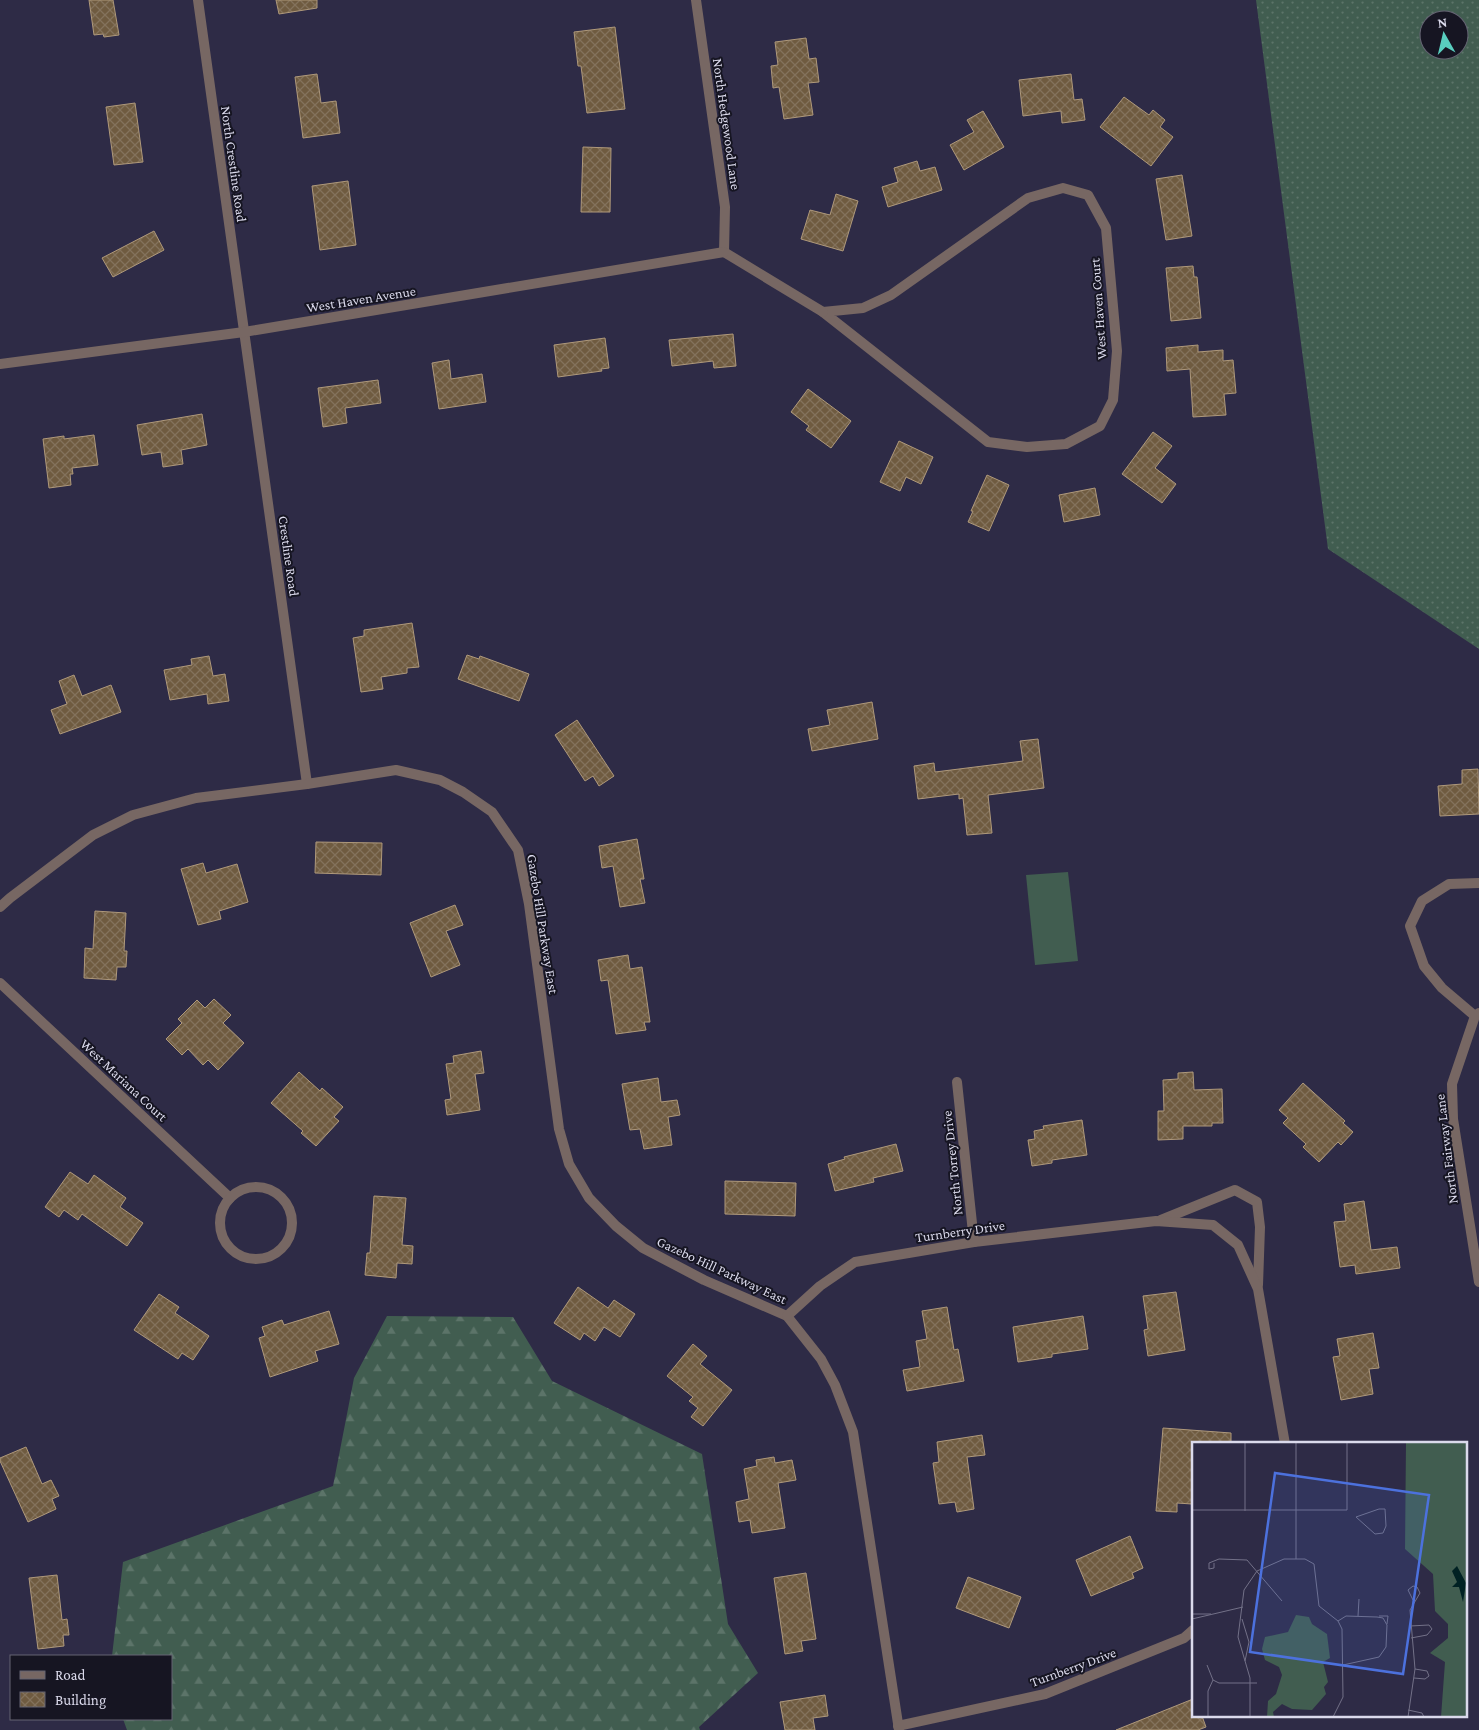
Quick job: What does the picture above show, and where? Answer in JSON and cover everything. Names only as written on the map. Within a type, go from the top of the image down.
[{"type":"street","name":"North Crestline Road","points":[[198,0],[244,332]]},
{"type":"street","name":"North Hedgewood Lane","points":[[696,0],[725,207],[724,252]]},
{"type":"street","name":"West Haven Court","points":[[724,252],[823,312],[988,442],[1027,447],[1066,444],[1100,426],[1113,400],[1117,352],[1106,228],[1088,195],[1063,188],[1028,198],[891,295],[863,308],[823,312]]},
{"type":"street","name":"West Haven Avenue","points":[[0,364],[244,332],[724,252]]},
{"type":"street","name":"Crestline Road","points":[[244,332],[307,784]]},
{"type":"street","name":"Gazebo Hill Parkway East","points":[[0,908],[10,898],[94,835],[133,814],[196,798],[307,784],[396,770],[440,780],[464,792],[492,812],[518,850],[529,904],[559,1129],[570,1164],[589,1198],[616,1226],[643,1248],[704,1280],[787,1316],[821,1359],[835,1385],[853,1432],[898,1728]]},
{"type":"street","points":[[1477,1015],[1442,988],[1424,966],[1410,926],[1422,901],[1449,884],[1479,883]]},
{"type":"street","name":"West Mariana Court","points":[[0,983],[230,1198]]},
{"type":"street","name":"North Fairway Lane","points":[[1477,1015],[1452,1084],[1453,1119],[1479,1282]]},
{"type":"street","name":"North Torrey Drive","points":[[957,1082],[974,1242]]},
{"type":"street","points":[[249,1187],[261,1187],[272,1190],[281,1197],[288,1206],[292,1217],[292,1228],[288,1239],[281,1248],[271,1256],[259,1259],[246,1258],[226,1244],[221,1233],[220,1220],[223,1208],[230,1198],[239,1191],[249,1187]]},
{"type":"street","name":"Turnberry Drive","points":[[1156,1222],[1235,1190],[1257,1202],[1260,1228],[1258,1288],[1285,1442]]},
{"type":"street","name":"Turnberry Drive","points":[[787,1316],[820,1286],[855,1262],[974,1242],[1156,1222],[1212,1225],[1238,1245],[1258,1288]]},
{"type":"street","name":"Turnberry Drive","points":[[898,1728],[1045,1694],[1184,1638],[1192,1631]]},
{"type":"green space","points":[[1256,0],[1479,0],[1479,649],[1328,549]]},
{"type":"green space","points":[[1068,872],[1078,961],[1035,965],[1026,875]]},
{"type":"green space","points":[[387,1316],[513,1317],[552,1381],[702,1454],[728,1624],[758,1673],[699,1727],[700,1730],[127,1730],[123,1720],[172,1720],[172,1655],[112,1655],[123,1562],[333,1486],[354,1378]]},
{"type":"building","points":[[89,0],[113,0],[119,35],[104,37],[103,34],[94,35]]},
{"type":"building","points":[[276,0],[317,0],[317,8],[279,14]]},
{"type":"building","points":[[615,27],[625,109],[587,113],[581,66],[578,66],[574,32]]},
{"type":"building","points":[[806,38],[809,59],[816,58],[819,82],[808,83],[813,115],[784,119],[779,87],[773,88],[771,66],[778,65],[775,42]]},
{"type":"building","points":[[317,74],[321,103],[336,101],[340,133],[303,138],[295,77]]},
{"type":"building","points":[[1071,74],[1074,100],[1082,99],[1085,120],[1062,123],[1061,111],[1023,116],[1019,80]]},
{"type":"building","points":[[1124,97],[1149,115],[1153,110],[1165,120],[1160,127],[1173,137],[1151,166],[1100,127]]},
{"type":"building","points":[[135,103],[143,162],[114,165],[106,107]]},
{"type":"building","points":[[983,111],[1004,147],[964,170],[950,145],[974,132],[967,120]]},
{"type":"building","points":[[583,147],[611,148],[610,212],[581,212]]},
{"type":"building","points":[[917,161],[920,171],[935,167],[942,190],[888,207],[882,187],[898,182],[894,168]]},
{"type":"building","points":[[1182,175],[1192,236],[1166,240],[1156,179]]},
{"type":"building","points":[[348,181],[356,245],[320,250],[312,186]]},
{"type":"building","points":[[836,194],[858,201],[843,251],[801,239],[810,210],[830,215]]},
{"type":"building","points":[[154,231],[164,250],[113,277],[102,258]]},
{"type":"building","points":[[1193,266],[1194,277],[1197,277],[1201,318],[1171,321],[1166,268]]},
{"type":"building","points":[[733,334],[736,366],[714,368],[713,361],[672,366],[669,340]]},
{"type":"building","points":[[605,338],[609,368],[601,369],[602,371],[558,377],[554,345]]},
{"type":"building","points":[[1198,345],[1198,352],[1223,350],[1223,361],[1233,360],[1236,393],[1224,394],[1226,415],[1193,417],[1190,369],[1167,371],[1166,348]]},
{"type":"building","points":[[449,360],[451,379],[482,374],[486,402],[439,409],[432,363]]},
{"type":"building","points":[[378,380],[381,403],[345,408],[347,423],[323,427],[318,388]]},
{"type":"building","points":[[808,389],[851,421],[831,448],[806,430],[809,426],[791,412]]},
{"type":"building","points":[[202,414],[207,445],[181,450],[183,464],[163,467],[161,452],[142,455],[137,425]]},
{"type":"building","points":[[1153,432],[1172,446],[1155,468],[1176,484],[1162,503],[1122,474]]},
{"type":"building","points":[[94,435],[98,465],[72,468],[73,474],[70,474],[71,485],[49,488],[43,439],[64,436],[64,439]]},
{"type":"building","points":[[899,441],[933,457],[921,484],[906,477],[900,491],[880,482]]},
{"type":"building","points":[[987,475],[1009,485],[989,531],[968,522]]},
{"type":"building","points":[[1095,488],[1100,515],[1064,522],[1059,495]]},
{"type":"building","points":[[412,623],[419,667],[407,668],[407,673],[381,677],[383,689],[361,692],[353,638],[364,636],[364,630]]},
{"type":"building","points":[[467,655],[479,659],[480,656],[529,674],[519,701],[458,679]]},
{"type":"building","points":[[209,656],[213,676],[225,674],[229,701],[208,704],[207,694],[170,700],[164,670],[192,665],[191,659]]},
{"type":"building","points":[[74,675],[82,696],[111,685],[121,712],[60,734],[51,710],[67,704],[59,681]]},
{"type":"building","points":[[872,702],[878,739],[812,751],[808,729],[830,725],[827,710]]},
{"type":"building","points":[[577,720],[614,776],[599,786],[593,776],[585,781],[555,735]]},
{"type":"building","points":[[1038,739],[1044,788],[988,795],[992,833],[967,835],[963,798],[959,799],[959,794],[918,799],[914,766],[934,763],[935,772],[1023,761],[1020,741]]},
{"type":"building","points":[[1478,769],[1479,814],[1440,816],[1438,786],[1462,784],[1462,770]]},
{"type":"building","points":[[637,839],[644,879],[640,879],[645,903],[620,907],[613,866],[602,868],[599,846]]},
{"type":"building","points":[[316,842],[382,843],[381,875],[315,873]]},
{"type":"building","points":[[203,863],[206,873],[237,864],[248,902],[219,911],[221,919],[198,925],[181,869]]},
{"type":"building","points":[[455,905],[463,925],[446,931],[460,965],[431,977],[410,923]]},
{"type":"building","points":[[95,911],[126,913],[124,951],[127,951],[126,967],[117,967],[116,980],[84,978],[85,948],[93,949]]},
{"type":"building","points":[[628,955],[630,969],[642,967],[650,1022],[644,1022],[646,1030],[616,1034],[608,980],[601,981],[598,960]]},
{"type":"building","points":[[214,999],[231,1015],[223,1023],[244,1043],[218,1070],[208,1060],[203,1065],[188,1049],[182,1055],[166,1039],[182,1023],[178,1019],[197,1000],[205,1008]]},
{"type":"building","points":[[481,1051],[484,1073],[475,1074],[480,1110],[447,1115],[445,1100],[451,1099],[446,1064],[454,1063],[453,1056]]},
{"type":"building","points":[[299,1072],[320,1091],[322,1088],[343,1107],[334,1117],[339,1121],[316,1146],[301,1133],[303,1131],[271,1103]]},
{"type":"building","points":[[1193,1072],[1194,1090],[1222,1089],[1223,1123],[1212,1123],[1212,1126],[1183,1126],[1183,1139],[1158,1140],[1158,1111],[1164,1111],[1163,1080],[1178,1079],[1178,1073]]},
{"type":"building","points":[[658,1078],[661,1102],[677,1100],[680,1115],[668,1117],[672,1145],[644,1149],[640,1129],[630,1130],[622,1084]]},
{"type":"building","points":[[1303,1083],[1345,1121],[1343,1123],[1353,1132],[1341,1145],[1338,1142],[1319,1162],[1303,1147],[1306,1144],[1283,1123],[1288,1118],[1279,1110]]},
{"type":"building","points":[[1082,1120],[1087,1155],[1052,1160],[1052,1163],[1032,1166],[1028,1140],[1035,1139],[1034,1131],[1044,1129],[1043,1126]]},
{"type":"building","points":[[896,1144],[903,1171],[873,1178],[874,1182],[835,1191],[828,1164],[845,1159],[844,1157]]},
{"type":"building","points":[[70,1172],[88,1184],[94,1175],[126,1198],[120,1207],[143,1223],[127,1246],[82,1214],[78,1220],[64,1210],[59,1217],[45,1207]]},
{"type":"building","points":[[725,1181],[796,1183],[795,1216],[725,1214]]},
{"type":"building","points":[[374,1196],[406,1198],[402,1245],[413,1246],[412,1264],[397,1263],[396,1278],[365,1275],[367,1253],[370,1253]]},
{"type":"building","points":[[1364,1201],[1371,1250],[1397,1247],[1400,1268],[1356,1274],[1355,1265],[1340,1267],[1334,1222],[1346,1221],[1344,1204]]},
{"type":"building","points":[[578,1287],[608,1308],[614,1300],[635,1314],[620,1337],[604,1327],[595,1341],[584,1333],[580,1340],[554,1323]]},
{"type":"building","points":[[1176,1292],[1185,1350],[1148,1356],[1144,1330],[1148,1329],[1143,1296]]},
{"type":"building","points":[[159,1294],[179,1307],[175,1313],[209,1336],[193,1360],[182,1353],[178,1359],[134,1330]]},
{"type":"building","points":[[947,1307],[954,1350],[958,1349],[964,1381],[907,1391],[903,1370],[920,1367],[916,1341],[927,1339],[922,1311]]},
{"type":"building","points":[[329,1311],[339,1344],[315,1351],[318,1361],[270,1377],[259,1338],[265,1336],[262,1327],[282,1320],[284,1325]]},
{"type":"building","points":[[1083,1316],[1088,1349],[1052,1354],[1052,1357],[1018,1362],[1013,1327]]},
{"type":"building","points":[[1373,1333],[1379,1368],[1369,1369],[1373,1394],[1341,1400],[1333,1357],[1340,1356],[1337,1339]]},
{"type":"building","points":[[693,1344],[707,1356],[700,1364],[732,1390],[703,1426],[691,1417],[698,1408],[689,1401],[693,1397],[667,1376]]},
{"type":"building","points":[[1163,1428],[1231,1433],[1231,1442],[1192,1442],[1192,1504],[1177,1503],[1177,1512],[1156,1511]]},
{"type":"building","points":[[982,1435],[985,1455],[967,1457],[974,1509],[957,1512],[955,1502],[939,1504],[933,1463],[939,1462],[937,1442]]},
{"type":"building","points":[[26,1447],[42,1484],[51,1480],[59,1496],[52,1499],[56,1509],[28,1522],[0,1461],[0,1458]]},
{"type":"building","points":[[774,1457],[775,1463],[792,1460],[796,1480],[778,1483],[785,1528],[752,1533],[750,1520],[739,1522],[736,1502],[749,1499],[744,1469],[757,1466],[756,1460]]},
{"type":"building","points":[[1130,1536],[1143,1568],[1132,1573],[1134,1578],[1091,1596],[1076,1560]]},
{"type":"building","points":[[806,1573],[816,1639],[801,1641],[803,1651],[785,1654],[774,1578]]},
{"type":"building","points":[[57,1575],[62,1620],[67,1619],[69,1635],[63,1635],[64,1646],[38,1649],[29,1578]]},
{"type":"building","points":[[968,1577],[1021,1597],[1009,1628],[956,1608]]},
{"type":"building","points":[[825,1695],[828,1716],[813,1718],[815,1730],[785,1730],[780,1702]]},
{"type":"building","points":[[1192,1699],[1192,1718],[1203,1718],[1206,1727],[1198,1730],[1116,1730]]}]
